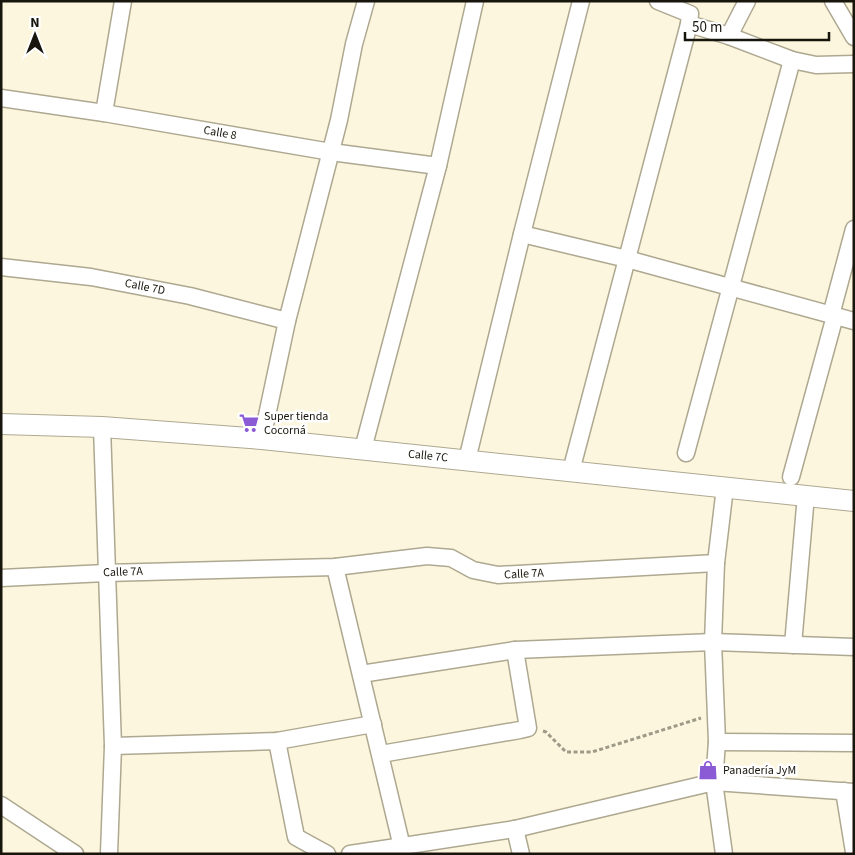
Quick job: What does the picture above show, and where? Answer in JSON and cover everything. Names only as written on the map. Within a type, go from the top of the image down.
[{"type":"street","points":[[104,113],[123,1]]},
{"type":"street","points":[[262,439],[287,321],[331,152],[347,86],[354,44],[366,1]]},
{"type":"street","points":[[363,449],[438,166],[475,1]]},
{"type":"street","points":[[467,460],[522,234],[582,1]]},
{"type":"street","points":[[571,471],[689,24],[690,14],[658,1]]},
{"type":"street","points":[[729,36],[747,1]]},
{"type":"street","points":[[834,1],[852,28]]},
{"type":"street","points":[[689,24],[729,36],[792,60],[816,65],[854,64]]},
{"type":"street","points":[[686,454],[792,60]]},
{"type":"street","name":"Calle 8","points":[[1,98],[104,113],[331,152],[438,166]]},
{"type":"street","points":[[791,477],[854,229]]},
{"type":"street","points":[[522,234],[627,259],[854,321]]},
{"type":"street","name":"Calle 7D","points":[[1,267],[91,277],[190,296],[287,321]]},
{"type":"street","name":"Calle 7C","points":[[1,424],[102,427],[262,439],[854,500]]},
{"type":"street","points":[[102,427],[113,746],[109,854]]},
{"type":"street","points":[[724,854],[714,782],[717,742],[713,642],[716,563],[725,487]]},
{"type":"street","points":[[793,645],[806,496]]},
{"type":"street","name":"Calle 7A","points":[[1,578],[106,573],[336,567],[427,556],[451,558],[473,570],[498,575],[716,563]]},
{"type":"street","points":[[336,567],[402,846]]},
{"type":"street","points":[[361,674],[515,650],[713,642],[854,647]]},
{"type":"street","points":[[381,754],[528,728],[515,650]]},
{"type":"street","points":[[113,746],[277,741],[373,724]]},
{"type":"street","points":[[277,741],[296,837],[327,854]]},
{"type":"street","points":[[717,742],[854,743]]},
{"type":"street","points":[[350,854],[515,829],[714,782],[849,792],[854,852]]},
{"type":"street","points":[[1,805],[75,854]]},
{"type":"street","points":[[515,829],[521,854]]},
{"type":"path","points":[[528,728],[546,732],[566,752],[592,752],[716,713]]},
{"type":"place","name":"Super tienda Cocorná","points":[[249,423]]},
{"type":"place","name":"Panadería JyM","points":[[708,770]]}]
